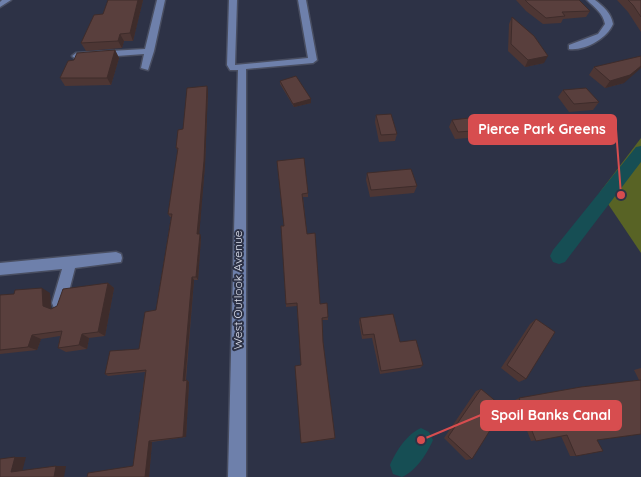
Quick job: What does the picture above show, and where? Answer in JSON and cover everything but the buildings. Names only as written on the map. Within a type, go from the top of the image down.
[{"type":"street","points":[[0,5],[7,0]]},
{"type":"street","points":[[145,68],[161,0]]},
{"type":"street","points":[[233,0],[231,65],[233,68],[313,60],[302,0]]},
{"type":"street","points":[[572,47],[593,41],[609,30],[611,23],[608,16],[592,0]]},
{"type":"street","points":[[76,56],[150,51]]},
{"type":"street","name":"West Outlook Avenue","points":[[237,477],[240,104],[242,67]]},
{"type":"street","points":[[0,269],[116,258]]},
{"type":"street","points":[[58,305],[70,262]]},
{"type":"green space","points":[[641,138],[641,253],[600,192]]},
{"type":"waterway","points":[[559,256],[641,151]]},
{"type":"waterway","points":[[402,465],[421,440]]},
{"type":"place","name":"Pierce Park Greens","points":[[621,195]]},
{"type":"place","name":"Spoil Banks Canal","points":[[421,440]]}]
